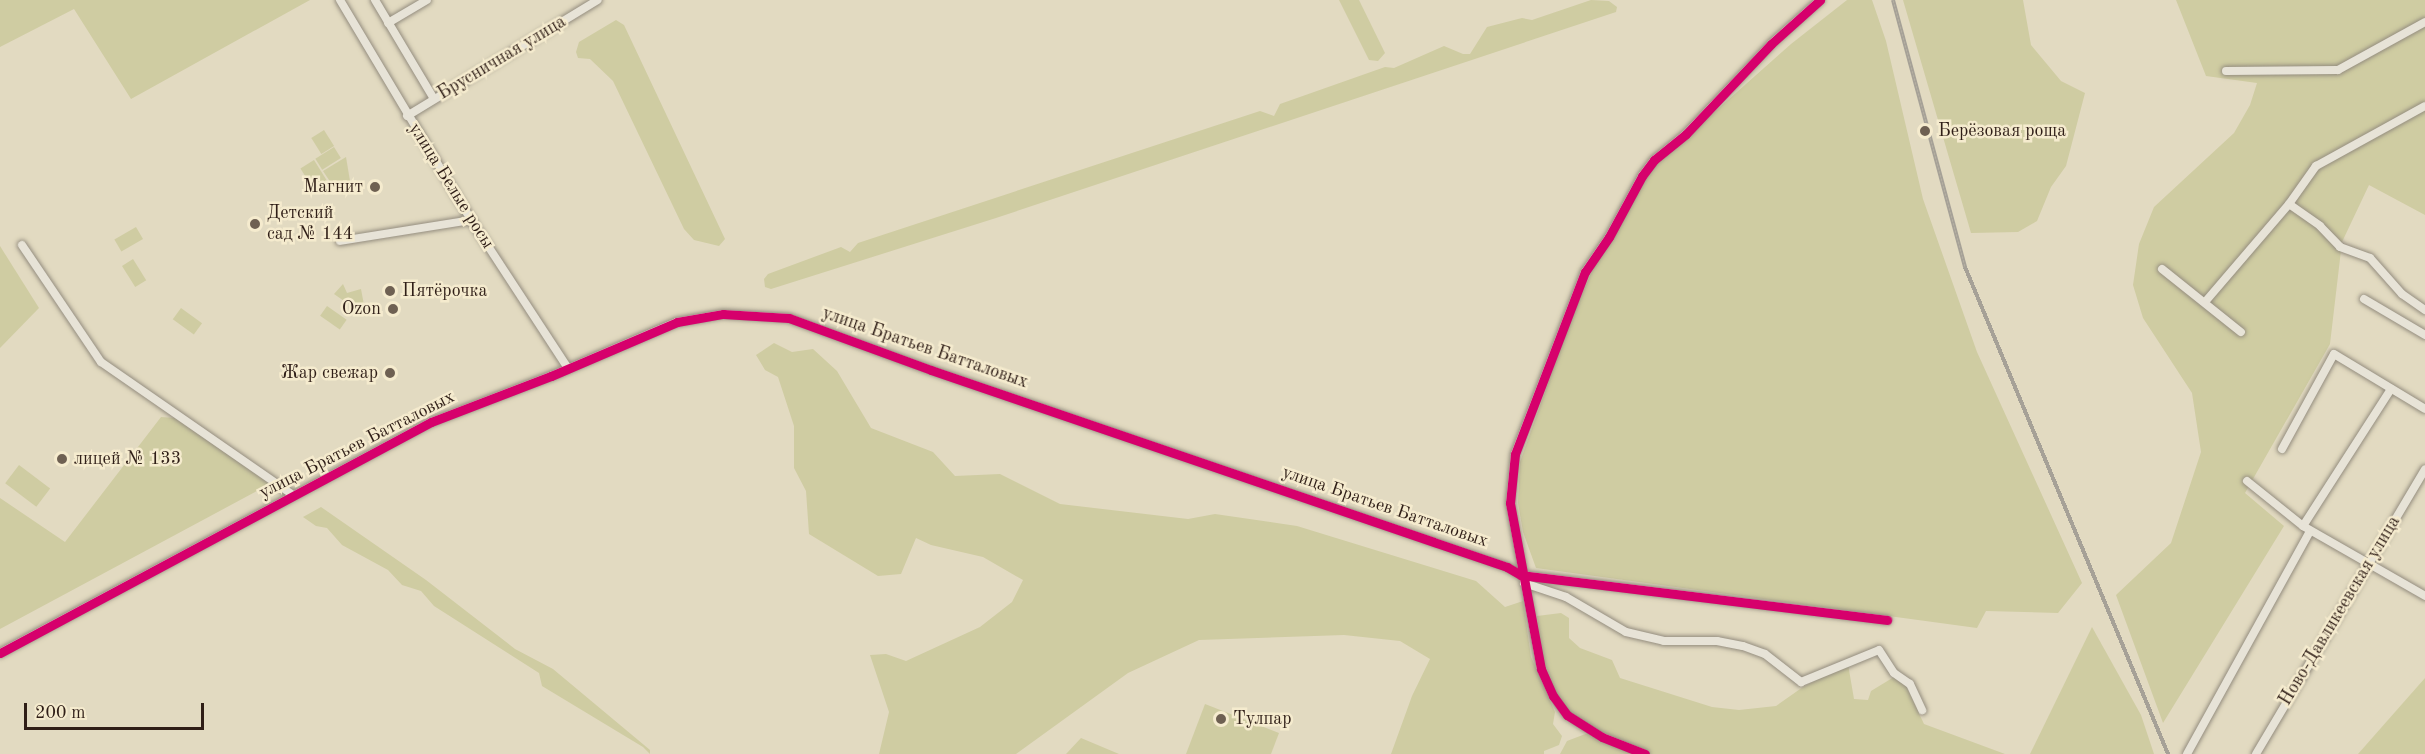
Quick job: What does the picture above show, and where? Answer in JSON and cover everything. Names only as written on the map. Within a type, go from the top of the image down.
[{"type":"street","name":"улица Белые росы","points":[[340,0],[471,220],[568,368]]},
{"type":"street","points":[[375,0],[434,99]]},
{"type":"street","points":[[388,23],[427,0]]},
{"type":"street","name":"Брусничная улица","points":[[407,116],[598,0]]},
{"type":"street","points":[[1645,754],[1582,727],[1567,716],[1553,696],[1541,669],[1522,579],[1510,503],[1515,454],[1586,272],[1609,237],[1642,176],[1654,160],[1686,134],[1767,48],[1820,0]]},
{"type":"street","points":[[2226,71],[2338,70],[2425,22]]},
{"type":"street","points":[[2205,302],[2289,204],[2316,166],[2425,106]]},
{"type":"street","points":[[2289,204],[2320,226],[2340,247],[2370,258],[2402,294],[2425,310]]},
{"type":"street","points":[[340,241],[471,220]]},
{"type":"street","points":[[22,245],[101,363],[293,495]]},
{"type":"street","points":[[2162,269],[2241,332]]},
{"type":"street","points":[[2364,299],[2425,335]]},
{"type":"street","name":"улица Братьев Батталовых","points":[[0,653],[431,422],[677,322],[704,315],[759,314],[789,318],[1507,567],[1522,579],[1887,621]]},
{"type":"street","points":[[2282,448],[2334,354],[2425,409]]},
{"type":"street","points":[[2187,754],[2306,529],[2391,389]]},
{"type":"street","name":"Ново-Давликеевская улица","points":[[2256,754],[2425,469]]},
{"type":"street","points":[[2247,481],[2306,529],[2368,566],[2425,596]]},
{"type":"street","points":[[1522,579],[1566,597],[1626,632],[1664,641],[1717,641],[1743,646],[1765,654],[1801,682],[1879,650],[1894,673],[1910,684],[1922,710]]},
{"type":"shaded area","points":[[0,0],[310,0],[131,99],[74,9],[0,47]]},
{"type":"shaded area","points":[[1339,0],[1359,0],[1385,53],[1378,61],[1369,60]]},
{"type":"shaded area","points":[[1591,0],[1609,1],[1617,7],[1616,12],[996,218],[771,289],[765,287],[764,279],[768,274],[841,247],[850,252],[858,243],[1260,111],[1274,116],[1280,104],[1385,67],[1394,68],[1444,46],[1463,54],[1470,54],[1487,27],[1522,18],[1532,20]]},
{"type":"shaded area","name":"Берёзовая роща","points":[[1847,0],[1872,0],[1886,41],[1923,199],[1977,352],[2082,583],[2058,613],[1986,611],[1977,628],[1536,568],[1523,532],[1518,503],[1520,462],[1568,327],[1592,271],[1644,180],[1656,164],[1791,44]]},
{"type":"shaded area","points":[[1903,0],[2023,0],[2031,45],[2061,81],[2085,93],[2066,166],[2051,187],[2037,221],[2018,232],[1971,233]]},
{"type":"shaded area","points":[[2176,0],[2425,0],[2425,215],[2369,185],[2342,242],[2330,344],[2245,493],[2284,526],[2163,723],[2116,595],[2171,543],[2201,452],[2192,393],[2143,318],[2133,285],[2139,244],[2154,207],[2234,133],[2250,105],[2257,83],[2206,76]]},
{"type":"shaded area","points":[[616,20],[624,25],[725,239],[719,246],[694,240],[684,229],[613,81],[590,59],[578,58],[576,52],[579,42]]},
{"type":"shaded area","points":[[324,130],[334,146],[321,154],[311,138]]},
{"type":"shaded area","points":[[334,147],[341,158],[322,170],[315,159]]},
{"type":"shaded area","points":[[346,157],[351,187],[335,189],[323,171]]},
{"type":"shaded area","points":[[314,160],[329,184],[315,192],[300,168]]},
{"type":"shaded area","points":[[136,227],[143,239],[121,252],[114,240]]},
{"type":"shaded area","points":[[0,246],[39,308],[0,348]]},
{"type":"shaded area","points":[[133,259],[146,280],[135,287],[122,266]]},
{"type":"shaded area","points":[[343,284],[347,293],[361,289],[364,305],[357,310],[334,294]]},
{"type":"shaded area","points":[[327,306],[347,320],[340,330],[320,316]]},
{"type":"shaded area","points":[[181,308],[202,323],[194,335],[173,319]]},
{"type":"shaded area","points":[[774,343],[792,352],[813,349],[837,371],[871,428],[933,452],[955,476],[1000,474],[1060,504],[1188,519],[1215,514],[1297,526],[1476,581],[1505,607],[1523,601],[1531,657],[1555,712],[1553,724],[1562,736],[1559,745],[1544,751],[1544,754],[1391,754],[1412,696],[1430,659],[1400,641],[1344,635],[1199,640],[1128,673],[1016,754],[879,754],[889,712],[870,655],[886,654],[906,661],[980,627],[1012,602],[1023,580],[983,557],[931,545],[916,538],[901,574],[878,576],[809,534],[806,491],[794,468],[794,426],[778,377],[765,370],[756,355]]},
{"type":"shaded area","points":[[161,417],[175,418],[270,484],[0,629],[0,498],[65,542]]},
{"type":"shaded area","points":[[19,465],[50,488],[36,507],[5,483]]},
{"type":"shaded area","points":[[321,507],[426,580],[515,649],[553,669],[650,750],[650,754],[643,747],[542,686],[539,673],[434,606],[421,591],[402,585],[388,570],[342,545],[327,528],[316,526],[303,517]]},
{"type":"shaded area","points":[[1561,613],[1569,618],[1569,638],[1580,648],[1612,660],[1620,678],[1712,707],[1739,710],[1776,706],[1803,687],[1848,664],[1854,699],[1868,700],[1871,691],[1894,677],[1905,684],[1924,724],[2005,754],[1650,754],[1591,728],[1569,711],[1559,699],[1543,659],[1537,616]]},
{"type":"shaded area","points":[[2092,627],[2141,715],[2154,754],[2030,754]]},
{"type":"shaded area","points":[[2425,678],[2425,754],[2358,754]]},
{"type":"shaded area","name":"Тулпар","points":[[1205,704],[1279,733],[1271,754],[1186,754]]},
{"type":"shaded area","points":[[1588,733],[1634,754],[1560,754],[1567,741]]},
{"type":"shaded area","points":[[1081,738],[1119,754],[1066,754]]},
{"type":"railway","points":[[1893,0],[1965,267],[2168,754]]},
{"type":"cycle path","points":[[1645,754],[1602,737],[1567,715],[1553,696],[1541,669],[1510,503],[1515,454],[1585,272],[1609,237],[1642,176],[1654,160],[1686,134],[1771,44],[1820,0]]},
{"type":"cycle path","points":[[0,653],[431,422],[551,376],[677,322],[723,314],[789,318],[931,370],[1507,567],[1521,575],[1887,620]]},
{"type":"place","name":"Берёзовая роща","points":[[1925,131]]},
{"type":"place","name":"Магнит","points":[[375,187]]},
{"type":"place","name":"Детский сад № 144","points":[[255,224]]},
{"type":"place","name":"Пятёрочка","points":[[390,291]]},
{"type":"place","name":"Ozon","points":[[393,309]]},
{"type":"place","name":"Жар свежар","points":[[390,373]]},
{"type":"place","name":"лицей № 133","points":[[62,459]]},
{"type":"place","name":"Тулпар","points":[[1221,719]]}]
